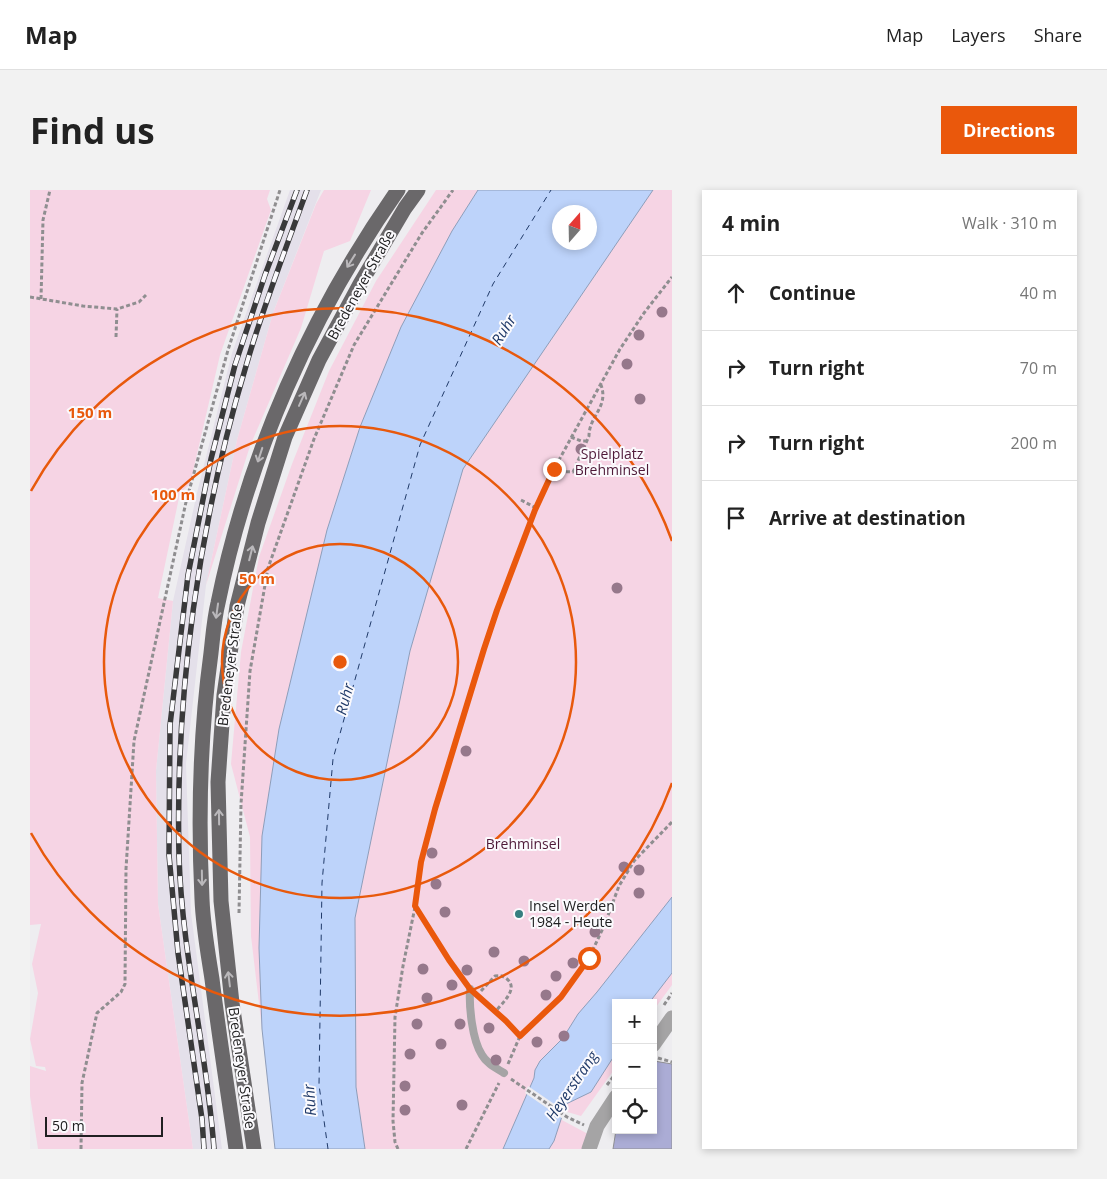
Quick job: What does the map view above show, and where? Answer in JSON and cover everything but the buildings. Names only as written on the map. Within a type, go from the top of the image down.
[{"type":"main road","name":"Bredeneyer Straße","points":[[236,1149],[202,901],[200,781],[205,693],[218,604],[238,521],[268,427],[306,345],[342,276],[377,219],[398,190]]},
{"type":"main road","name":"Bredeneyer Straße","points":[[254,1149],[232,1003],[221,901],[218,782],[224,695],[237,606],[258,523],[285,437],[320,360],[360,284],[405,208],[418,190]]},
{"type":"street","points":[[654,1044],[672,1018]]},
{"type":"street","points":[[589,1149],[597,1126],[612,1103]]},
{"type":"lane","points":[[470,989],[472,1016],[478,1048],[490,1064],[504,1074]]},
{"type":"path","points":[[41,299],[43,220],[50,190]]},
{"type":"path","points":[[81,1149],[82,1083],[97,1013],[121,992],[125,984],[126,868],[134,741],[186,502],[228,350],[280,190]]},
{"type":"path","points":[[240,921],[241,804],[250,671],[268,568],[314,439],[354,345],[422,233],[453,190]]},
{"type":"path","points":[[398,1149],[395,1142],[393,1122],[395,1017],[421,862],[435,809],[494,617],[536,508],[553,471],[601,384],[644,313],[672,277]]},
{"type":"path","points":[[30,296],[83,306],[118,309],[139,302],[146,295]]},
{"type":"path","points":[[116,337],[118,309]]},
{"type":"path","points":[[553,471],[572,472],[592,423],[604,400],[601,384]]},
{"type":"path","points":[[571,437],[581,442],[586,441]]},
{"type":"path","points":[[521,500],[536,508]]},
{"type":"path","points":[[466,1149],[504,1074],[520,1036],[561,997],[574,980],[589,958],[620,886],[634,861],[672,822]]},
{"type":"path","points":[[415,906],[470,989]]},
{"type":"path","points":[[496,1011],[510,994],[512,988],[510,981],[502,975],[490,979],[478,995],[520,1036]]},
{"type":"path","points":[[657,1056],[672,1062]]},
{"type":"path","points":[[515,1081],[567,1117],[584,1125]]},
{"type":"shaded area","points":[[290,190],[321,190],[273,313],[237,440],[206,585],[186,764],[191,913],[222,1149],[193,1149],[158,904],[156,771],[173,601],[197,493],[232,353]]},
{"type":"green space","points":[[30,190],[270,190],[267,199],[271,210],[220,355],[190,484],[180,493],[158,598],[173,601],[156,771],[158,904],[193,1149],[38,1149],[30,1096],[30,1066],[46,1071],[45,1067],[36,1066],[30,1039],[38,993],[32,964],[41,924],[30,925]]},
{"type":"green space","points":[[324,190],[371,190],[350,241],[324,251],[301,328],[250,446],[206,585],[237,440],[273,313],[316,204]]},
{"type":"green space","points":[[436,190],[478,190],[452,231],[401,327],[360,427],[327,530],[279,729],[262,836],[259,948],[262,1029],[251,936],[250,837],[231,764],[241,652],[259,557],[292,464],[329,371],[376,281]]},
{"type":"green space","name":"Brehminsel","points":[[653,190],[672,190],[672,897],[578,1014],[563,1038],[540,1061],[503,1149],[365,1149],[356,1087],[355,918],[410,651],[463,469]]},
{"type":"green space","points":[[672,973],[672,985],[657,1006],[657,999],[652,999]]},
{"type":"green space","points":[[612,1059],[612,1073],[581,1116],[564,1111],[566,1104],[591,1092]]},
{"type":"green space","points":[[560,1119],[588,1134],[582,1149],[549,1149],[554,1141]]},
{"type":"water","name":"Ruhr","points":[[478,190],[653,190],[463,469],[410,651],[355,918],[356,1087],[365,1149],[275,1149],[262,1029],[259,948],[262,836],[279,729],[327,530],[360,427],[401,327],[452,231]]},
{"type":"water","name":"Heyerstrang","points":[[672,897],[672,973],[652,999],[612,999],[612,1059],[591,1092],[566,1104],[554,1141],[549,1149],[503,1149],[540,1061],[563,1038],[578,1014]]},
{"type":"pier","points":[[528,1086],[566,1112],[563,1119],[525,1093]]},
{"type":"ferry route","points":[[328,1149],[319,1085],[322,883],[333,759],[420,445],[493,284],[551,190]]},
{"type":"railway","points":[[204,1149],[202,1119],[178,953],[169,855],[170,725],[188,575],[211,459],[235,365],[265,275],[297,190]]},
{"type":"railway","points":[[214,1149],[211,1112],[181,893],[179,795],[186,671],[203,547],[229,425],[260,322],[307,190]]},
{"type":"place","name":"Insel Werden 1984 - Heute","points":[[519,914]]},
{"type":"route","points":[[554,469],[535,510],[484,649],[435,809],[421,862],[415,906],[470,989],[520,1036],[561,997],[589,958]]},
{"type":"park label","name":"Spielplatz Brehminsel","points":[[612,462]]}]
